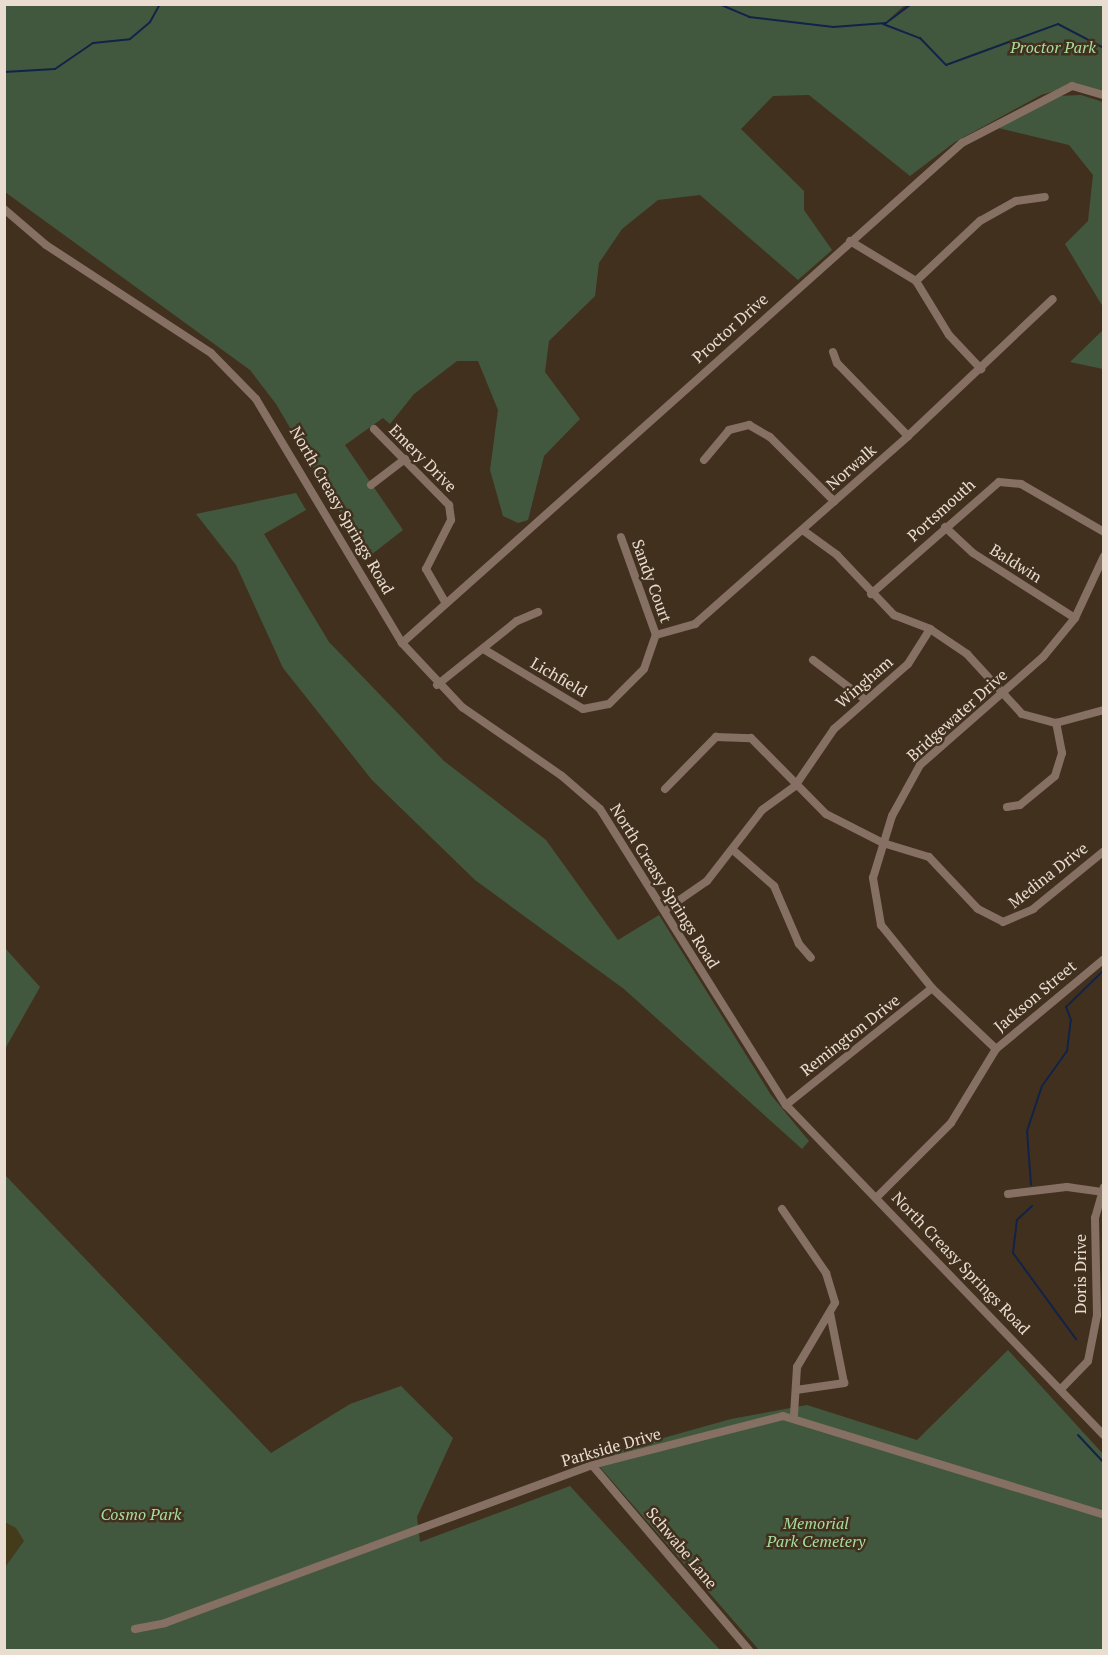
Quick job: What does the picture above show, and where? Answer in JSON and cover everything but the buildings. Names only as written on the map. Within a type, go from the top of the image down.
[{"type":"street","name":"Proctor Drive","points":[[402,643],[849,241],[962,143],[1072,86],[1104,95]]},
{"type":"street","points":[[916,281],[980,221],[1016,201],[1045,197]]},
{"type":"street","name":"North Creasy Springs Road","points":[[4,209],[46,245],[211,353],[256,399],[402,643],[437,685],[582,791],[665,910],[786,1105],[1062,1388],[1104,1435]]},
{"type":"street","points":[[849,241],[916,281],[949,335],[981,369]]},
{"type":"street","name":"Norwalk","points":[[656,635],[695,624],[804,531],[834,501],[981,369],[1053,299]]},
{"type":"street","points":[[833,352],[837,363],[908,436]]},
{"type":"street","points":[[704,460],[729,430],[749,425],[770,437],[834,501]]},
{"type":"street","name":"Emery Drive","points":[[374,429],[405,459],[451,512],[426,569],[446,603]]},
{"type":"street","points":[[371,485],[405,459]]},
{"type":"street","name":"Portsmouth","points":[[871,594],[992,485],[1010,481],[1104,532]]},
{"type":"street","name":"Baldwin","points":[[945,527],[973,553],[1075,618]]},
{"type":"street","points":[[804,531],[837,555],[871,594],[894,615],[930,629],[968,654],[1022,714],[1056,723],[1104,710]]},
{"type":"street","name":"Sandy Court","points":[[621,537],[656,635]]},
{"type":"street","name":"Bridgewater Drive","points":[[996,1049],[932,988],[881,925],[873,878],[883,843],[904,789],[920,765],[1004,694],[1075,618],[1104,556]]},
{"type":"street","points":[[437,685],[454,667],[485,650],[517,621],[538,612]]},
{"type":"street","name":"Wingham","points":[[665,910],[707,881],[762,810],[795,786],[863,698],[908,664],[930,629]]},
{"type":"street","name":"Lichfield","points":[[485,650],[564,700],[596,710],[638,677],[656,635]]},
{"type":"street","points":[[813,660],[863,698]]},
{"type":"street","points":[[1007,807],[1020,805],[1055,776],[1062,753],[1056,723]]},
{"type":"street","points":[[665,789],[683,765],[728,733],[751,738],[795,786],[826,814],[883,843]]},
{"type":"street","name":"Medina Drive","points":[[883,843],[929,857],[978,909],[996,921],[1021,918],[1104,851]]},
{"type":"street","points":[[732,850],[774,886],[799,944],[811,958]]},
{"type":"street","name":"Jackson Street","points":[[876,1198],[951,1123],[996,1049],[1104,959]]},
{"type":"street","name":"Remington Drive","points":[[786,1105],[932,988]]},
{"type":"street","points":[[1008,1194],[1067,1187],[1103,1190]]},
{"type":"street","name":"Doris Drive","points":[[1062,1388],[1088,1361],[1097,1315],[1095,1218],[1103,1190]]},
{"type":"street","points":[[782,1209],[834,1290],[830,1313],[844,1383],[796,1390]]},
{"type":"street","points":[[830,1313],[797,1367],[794,1415],[1104,1515]]},
{"type":"street","name":"Parkside Drive","points":[[135,1629],[165,1623],[592,1465],[794,1415]]},
{"type":"street","name":"Schwabe Lane","points":[[592,1465],[749,1650]]},
{"type":"green space","name":"Proctor Park","points":[[5,5],[905,5],[887,21],[910,5],[1103,5],[1103,92],[1072,86],[1041,95],[955,142],[910,176],[809,95],[773,96],[741,129],[804,191],[804,210],[832,250],[798,280],[700,195],[658,200],[622,229],[599,263],[595,296],[549,341],[545,372],[580,419],[544,456],[528,520],[518,523],[503,516],[490,470],[498,410],[478,361],[457,361],[414,394],[390,424],[383,418],[345,445],[403,530],[367,558],[276,404],[250,370],[5,192]]},
{"type":"green space","points":[[1081,95],[1103,102],[1103,307],[1065,244],[1088,221],[1093,175],[1069,145],[998,128],[1058,96]]},
{"type":"green space","points":[[1103,330],[1103,369],[1070,362]]},
{"type":"green space","points":[[296,493],[306,510],[264,534],[329,642],[444,761],[546,840],[618,940],[659,915],[771,1095],[809,1141],[802,1149],[624,989],[475,880],[372,780],[283,668],[236,565],[196,514]]},
{"type":"green space","points":[[5,948],[40,987],[5,1049]]},
{"type":"green space","name":"Cosmo Park","points":[[5,1175],[271,1453],[350,1404],[401,1386],[453,1438],[417,1517],[420,1542],[570,1486],[720,1650],[5,1650]]},
{"type":"green space","name":"Memorial Park Cemetery","points":[[1008,1350],[1103,1454],[1103,1650],[759,1650],[592,1458],[731,1419],[807,1405],[917,1440]]},
{"type":"sand","points":[[5,1522],[16,1528],[24,1541],[6,1566]]},
{"type":"waterway","points":[[4,72],[55,69],[93,43],[130,39],[150,22],[160,4]]},
{"type":"waterway","points":[[719,4],[749,17],[833,27],[886,23],[911,4]]},
{"type":"waterway","points":[[883,24],[920,38],[946,65],[1058,24],[1104,48]]},
{"type":"waterway","points":[[1031,1185],[1027,1131],[1042,1086],[1067,1051],[1071,1020],[1066,1007],[1104,970]]},
{"type":"waterway","points":[[1032,1206],[1017,1220],[1013,1253],[1076,1339]]},
{"type":"waterway","points":[[1078,1435],[1104,1463]]}]
